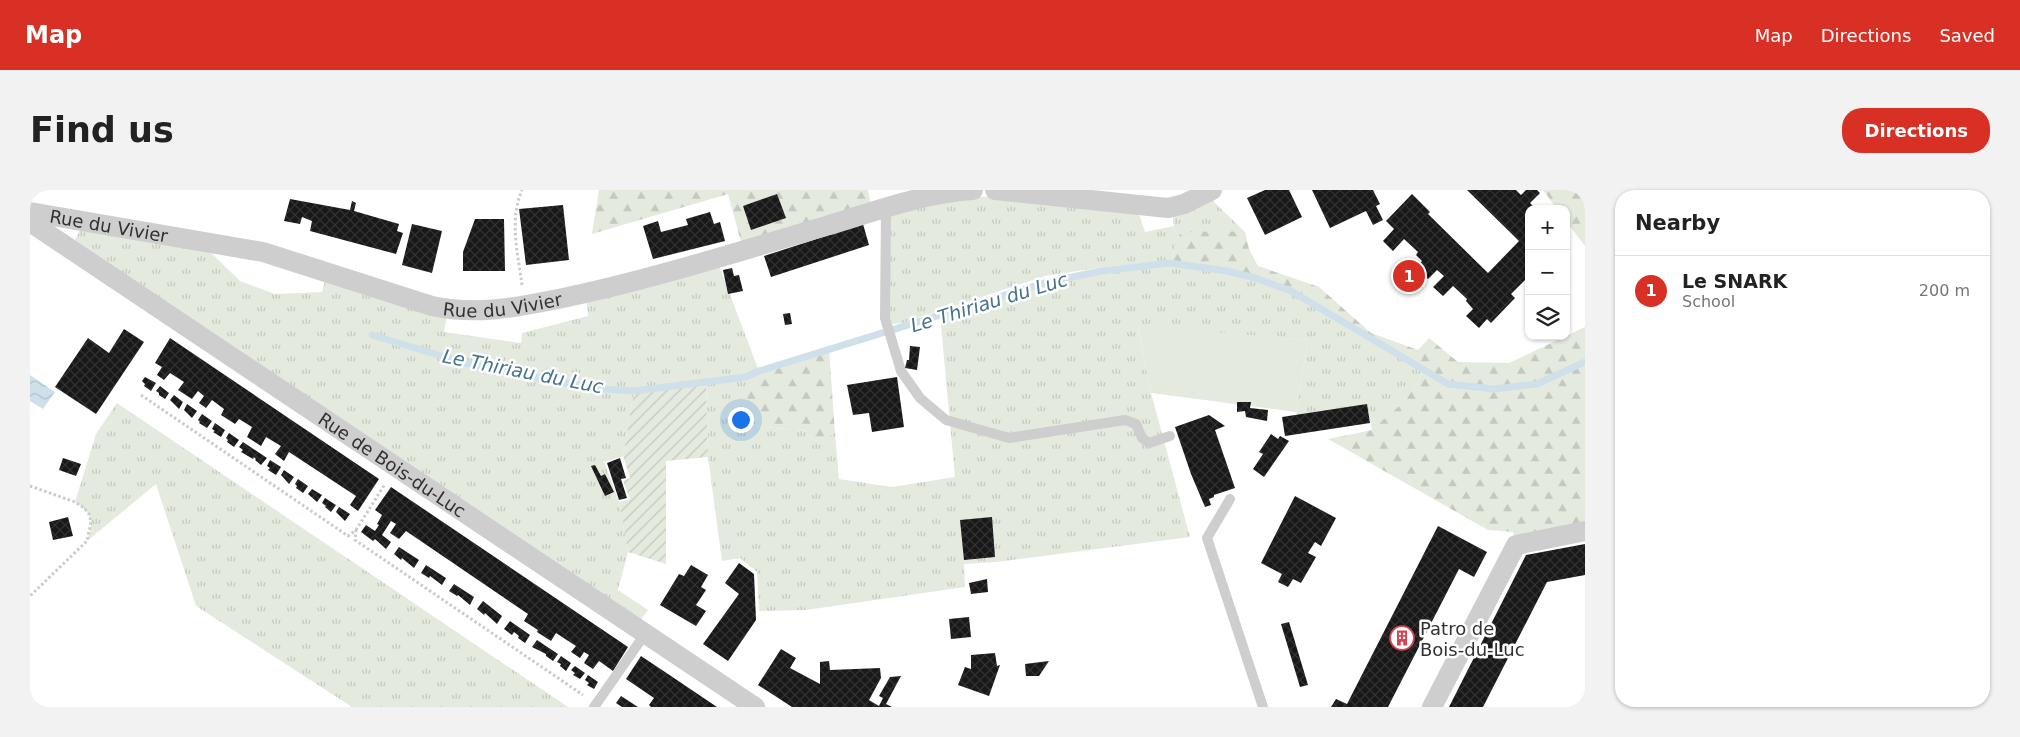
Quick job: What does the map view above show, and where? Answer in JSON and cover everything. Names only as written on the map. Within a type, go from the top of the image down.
[{"type":"street","name":"Rue du Vivier","points":[[30,212],[263,252],[448,309],[478,312],[524,305],[595,290],[745,250],[886,208],[956,191],[973,190]]},
{"type":"street","points":[[995,190],[1168,208],[1184,204],[1212,190]]},
{"type":"street","name":"Rue de Bois-du-Luc","points":[[30,222],[755,707]]},
{"type":"street","points":[[1432,707],[1516,545],[1585,532]]},
{"type":"lane","points":[[886,208],[885,318],[901,371],[920,398],[946,420],[1009,438],[1125,420],[1136,424],[1142,438],[1149,442],[1170,436]]},
{"type":"lane","points":[[1230,499],[1207,538],[1263,707]]},
{"type":"lane","points":[[596,705],[645,634]]},
{"type":"path","points":[[522,190],[515,211],[515,228],[524,305]]},
{"type":"path","points":[[140,395],[348,536],[356,530],[395,467]]},
{"type":"path","points":[[30,486],[75,502],[89,514],[91,522],[87,541],[30,596]]},
{"type":"path","points":[[356,530],[355,540],[596,705]]},
{"type":"green space","points":[[599,190],[868,190],[871,204],[741,242],[728,194],[592,234]]},
{"type":"green space","points":[[1543,190],[1585,190],[1585,246],[1570,226],[1570,205],[1554,205]]},
{"type":"green space","points":[[1005,195],[1138,211],[1145,232],[1174,226],[1172,212],[1211,196],[1215,203],[1245,232],[1180,233],[1171,260],[1045,276],[903,323],[892,324],[890,317],[890,213],[942,200]]},
{"type":"green space","points":[[80,230],[198,240],[240,281],[275,294],[322,292],[327,273],[448,309],[444,332],[521,343],[522,333],[588,316],[586,293],[716,258],[759,371],[746,377],[746,416],[754,426],[805,431],[812,439],[817,441],[835,433],[839,479],[892,487],[955,477],[940,315],[1044,283],[1101,271],[1170,263],[1227,271],[1291,291],[1425,370],[1405,401],[1372,431],[1368,409],[1301,421],[1296,412],[1308,340],[1138,327],[1151,393],[1190,537],[996,562],[964,564],[965,587],[806,610],[759,611],[757,572],[740,558],[722,561],[708,457],[706,383],[634,391],[623,456],[604,462],[619,502],[628,552],[618,590],[648,610],[635,627],[75,240]]},
{"type":"green space","points":[[1245,232],[1249,249],[1258,266],[1319,287],[1371,333],[1418,350],[1429,338],[1458,362],[1509,363],[1558,340],[1570,340],[1570,334],[1585,327],[1585,531],[1516,545],[1513,532],[1488,530],[1328,439],[1372,430],[1405,401],[1425,370],[1291,291],[1255,278],[1227,271],[1170,263],[1180,233]]},
{"type":"green space","points":[[1138,326],[1308,340],[1296,412],[1151,393]]},
{"type":"green space","points":[[829,349],[835,433],[818,441],[812,439],[805,431],[754,426],[746,416],[746,377],[759,371]]},
{"type":"green space","points":[[706,383],[708,457],[666,461],[666,564],[628,552],[619,502],[630,499],[623,481],[630,478],[623,456],[634,391]]},
{"type":"green space","points":[[117,403],[568,707],[352,707],[196,606],[156,484],[87,541],[91,528],[89,514],[75,502],[96,434]]},
{"type":"water","points":[[30,375],[55,392],[43,409],[30,401]]},
{"type":"building","points":[[1265,190],[1289,190],[1302,217],[1265,235],[1247,198]]},
{"type":"building","points":[[1312,190],[1373,190],[1380,204],[1376,206],[1383,220],[1373,225],[1366,211],[1330,228]]},
{"type":"building","points":[[1467,190],[1516,190],[1521,195],[1526,190],[1537,190],[1540,193],[1530,203],[1532,205],[1525,205],[1525,280],[1511,294],[1515,298],[1491,323],[1487,319],[1479,328],[1466,316],[1473,309],[1466,301],[1467,299],[1453,286],[1443,296],[1433,287],[1444,276],[1437,270],[1428,279],[1416,268],[1422,261],[1416,255],[1418,252],[1404,239],[1393,251],[1383,241],[1394,229],[1386,221],[1412,194],[1430,212],[1428,214],[1488,273],[1519,241]]},
{"type":"building","points":[[777,194],[786,218],[751,230],[743,206]]},
{"type":"building","points":[[290,199],[350,210],[352,201],[356,203],[354,211],[399,224],[397,231],[403,233],[396,254],[310,231],[312,221],[302,217],[300,224],[284,221]]},
{"type":"building","points":[[563,205],[569,260],[526,265],[519,209]]},
{"type":"building","points":[[710,212],[714,224],[720,222],[725,241],[653,259],[643,226],[658,221],[661,232],[688,225],[686,219]]},
{"type":"building","points":[[475,219],[504,219],[505,271],[463,271],[463,252]]},
{"type":"building","points":[[412,224],[442,231],[432,273],[402,265]]},
{"type":"building","points":[[863,224],[869,245],[771,277],[764,256]]},
{"type":"building","points":[[732,268],[734,276],[739,275],[743,291],[728,294],[723,270]]},
{"type":"building","points":[[790,313],[792,324],[785,325],[783,314]]},
{"type":"building","points":[[124,329],[144,342],[96,414],[55,387],[88,338],[109,353]]},
{"type":"building","points":[[170,338],[379,479],[358,511],[350,505],[356,496],[289,452],[284,461],[275,454],[281,446],[266,437],[261,446],[247,437],[252,427],[239,419],[235,424],[221,415],[224,409],[212,400],[206,408],[199,403],[204,396],[198,391],[192,399],[178,390],[184,382],[170,373],[164,380],[157,375],[162,367],[155,363]]},
{"type":"building","points":[[910,346],[920,347],[917,370],[905,368],[907,360],[909,360]]},
{"type":"building","points":[[145,377],[156,383],[151,391],[144,386],[145,384],[142,381]]},
{"type":"building","points":[[897,377],[904,427],[872,432],[869,413],[853,415],[847,385]]},
{"type":"building","points":[[160,386],[169,393],[165,399],[156,391]]},
{"type":"building","points":[[174,395],[183,402],[179,409],[170,400]]},
{"type":"building","points":[[1237,402],[1251,402],[1250,408],[1268,410],[1267,421],[1246,417],[1245,411],[1237,412]]},
{"type":"building","points":[[187,404],[197,411],[192,418],[184,410]]},
{"type":"building","points":[[1367,404],[1370,423],[1285,436],[1282,417]]},
{"type":"building","points":[[202,414],[212,421],[207,428],[199,423],[198,420]]},
{"type":"building","points":[[1209,415],[1225,426],[1215,430],[1235,488],[1214,495],[1214,497],[1209,499],[1211,505],[1205,507],[1191,474],[1175,427]]},
{"type":"building","points":[[215,423],[225,430],[221,437],[213,432],[215,431],[212,429]]},
{"type":"building","points":[[229,433],[239,440],[234,447],[227,442],[226,438]]},
{"type":"building","points":[[1271,434],[1278,439],[1280,436],[1289,441],[1264,477],[1253,469],[1263,454],[1259,452]]},
{"type":"building","points":[[243,442],[267,458],[261,465],[254,457],[253,459],[241,452],[243,450],[239,447]]},
{"type":"building","points":[[63,458],[81,464],[76,476],[59,470]]},
{"type":"building","points":[[620,458],[626,478],[621,479],[627,498],[619,500],[607,463]]},
{"type":"building","points":[[270,460],[281,467],[276,475],[268,470],[270,468],[267,466]]},
{"type":"building","points":[[595,465],[601,476],[605,474],[614,492],[605,496],[591,466]]},
{"type":"building","points":[[284,470],[294,477],[289,484],[281,475]]},
{"type":"building","points":[[298,479],[308,486],[303,493],[296,488],[295,484]]},
{"type":"building","points":[[391,487],[628,647],[613,671],[599,661],[593,669],[584,663],[589,655],[584,652],[580,658],[571,652],[576,646],[556,633],[551,641],[537,632],[538,630],[524,621],[528,614],[406,531],[399,539],[390,533],[396,524],[391,521],[382,535],[391,542],[386,549],[375,539],[373,541],[361,532],[366,525],[375,531],[379,525],[377,524],[382,515],[375,510]]},
{"type":"building","points":[[312,489],[322,495],[317,502],[308,494]]},
{"type":"building","points":[[1295,496],[1336,518],[1321,546],[1315,542],[1308,553],[1316,557],[1301,583],[1293,579],[1288,587],[1278,582],[1282,574],[1261,563]]},
{"type":"building","points":[[325,498],[336,505],[331,512],[322,503]]},
{"type":"building","points":[[339,507],[350,514],[345,521],[336,512]]},
{"type":"building","points":[[68,517],[73,536],[53,540],[49,522]]},
{"type":"building","points":[[992,517],[995,557],[964,560],[960,520]]},
{"type":"building","name":"Patro de Bois-du-Luc","points":[[1438,526],[1487,552],[1474,577],[1459,569],[1388,707],[1331,707],[1336,699],[1347,704]]},
{"type":"building","points":[[1585,544],[1585,575],[1547,582],[1483,707],[1449,707],[1526,555]]},
{"type":"building","points":[[399,547],[419,560],[414,568],[394,554]]},
{"type":"building","points":[[739,563],[754,574],[756,620],[728,661],[703,644],[739,594],[725,583]]},
{"type":"building","points":[[426,565],[446,578],[442,585],[430,576],[429,578],[421,573]]},
{"type":"building","points":[[691,565],[708,575],[701,587],[706,590],[696,605],[706,611],[696,626],[660,605],[679,574],[684,576]]},
{"type":"building","points":[[987,579],[988,592],[971,594],[969,583]]},
{"type":"building","points":[[454,584],[474,597],[470,605],[458,595],[449,591]]},
{"type":"building","points":[[483,601],[502,616],[497,624],[485,613],[484,615],[477,609]]},
{"type":"building","points":[[969,617],[971,637],[951,639],[949,619]]},
{"type":"building","points":[[510,621],[530,635],[525,643],[514,632],[512,635],[504,629]]},
{"type":"building","points":[[1289,622],[1308,685],[1300,687],[1281,624]]},
{"type":"building","points":[[537,640],[558,654],[553,661],[546,654],[532,647]]},
{"type":"building","points":[[781,649],[796,658],[790,668],[820,684],[820,662],[829,661],[830,670],[880,668],[881,678],[869,700],[879,706],[883,698],[879,696],[890,677],[901,676],[886,704],[892,707],[792,707],[758,685]]},
{"type":"building","points":[[995,653],[997,666],[1000,665],[989,696],[958,685],[965,667],[971,669],[971,655]]},
{"type":"building","points":[[561,656],[571,663],[566,671],[557,662]]},
{"type":"building","points":[[641,656],[717,707],[651,707],[649,705],[654,698],[626,679]]},
{"type":"building","points":[[1049,661],[1039,676],[1026,676],[1025,664]]},
{"type":"building","points":[[575,666],[585,673],[580,679],[573,675],[575,673],[571,670]]},
{"type":"building","points":[[588,675],[598,682],[594,689],[587,685],[589,683],[585,680]]},
{"type":"building","points":[[621,696],[638,707],[622,707],[616,703]]},
{"type":"waterway","name":"Le Thiriau du Luc","points":[[372,335],[465,363],[558,382],[602,389],[634,391],[746,377],[759,371],[1044,283],[1101,271],[1170,263],[1227,271],[1255,278],[1291,291],[1448,384],[1494,389],[1537,384],[1585,362]]},
{"type":"place","name":"Le SNARK","points":[[1409,276]]},
{"type":"place","name":"Patro de Bois-du-Luc","points":[[1402,638]]}]
